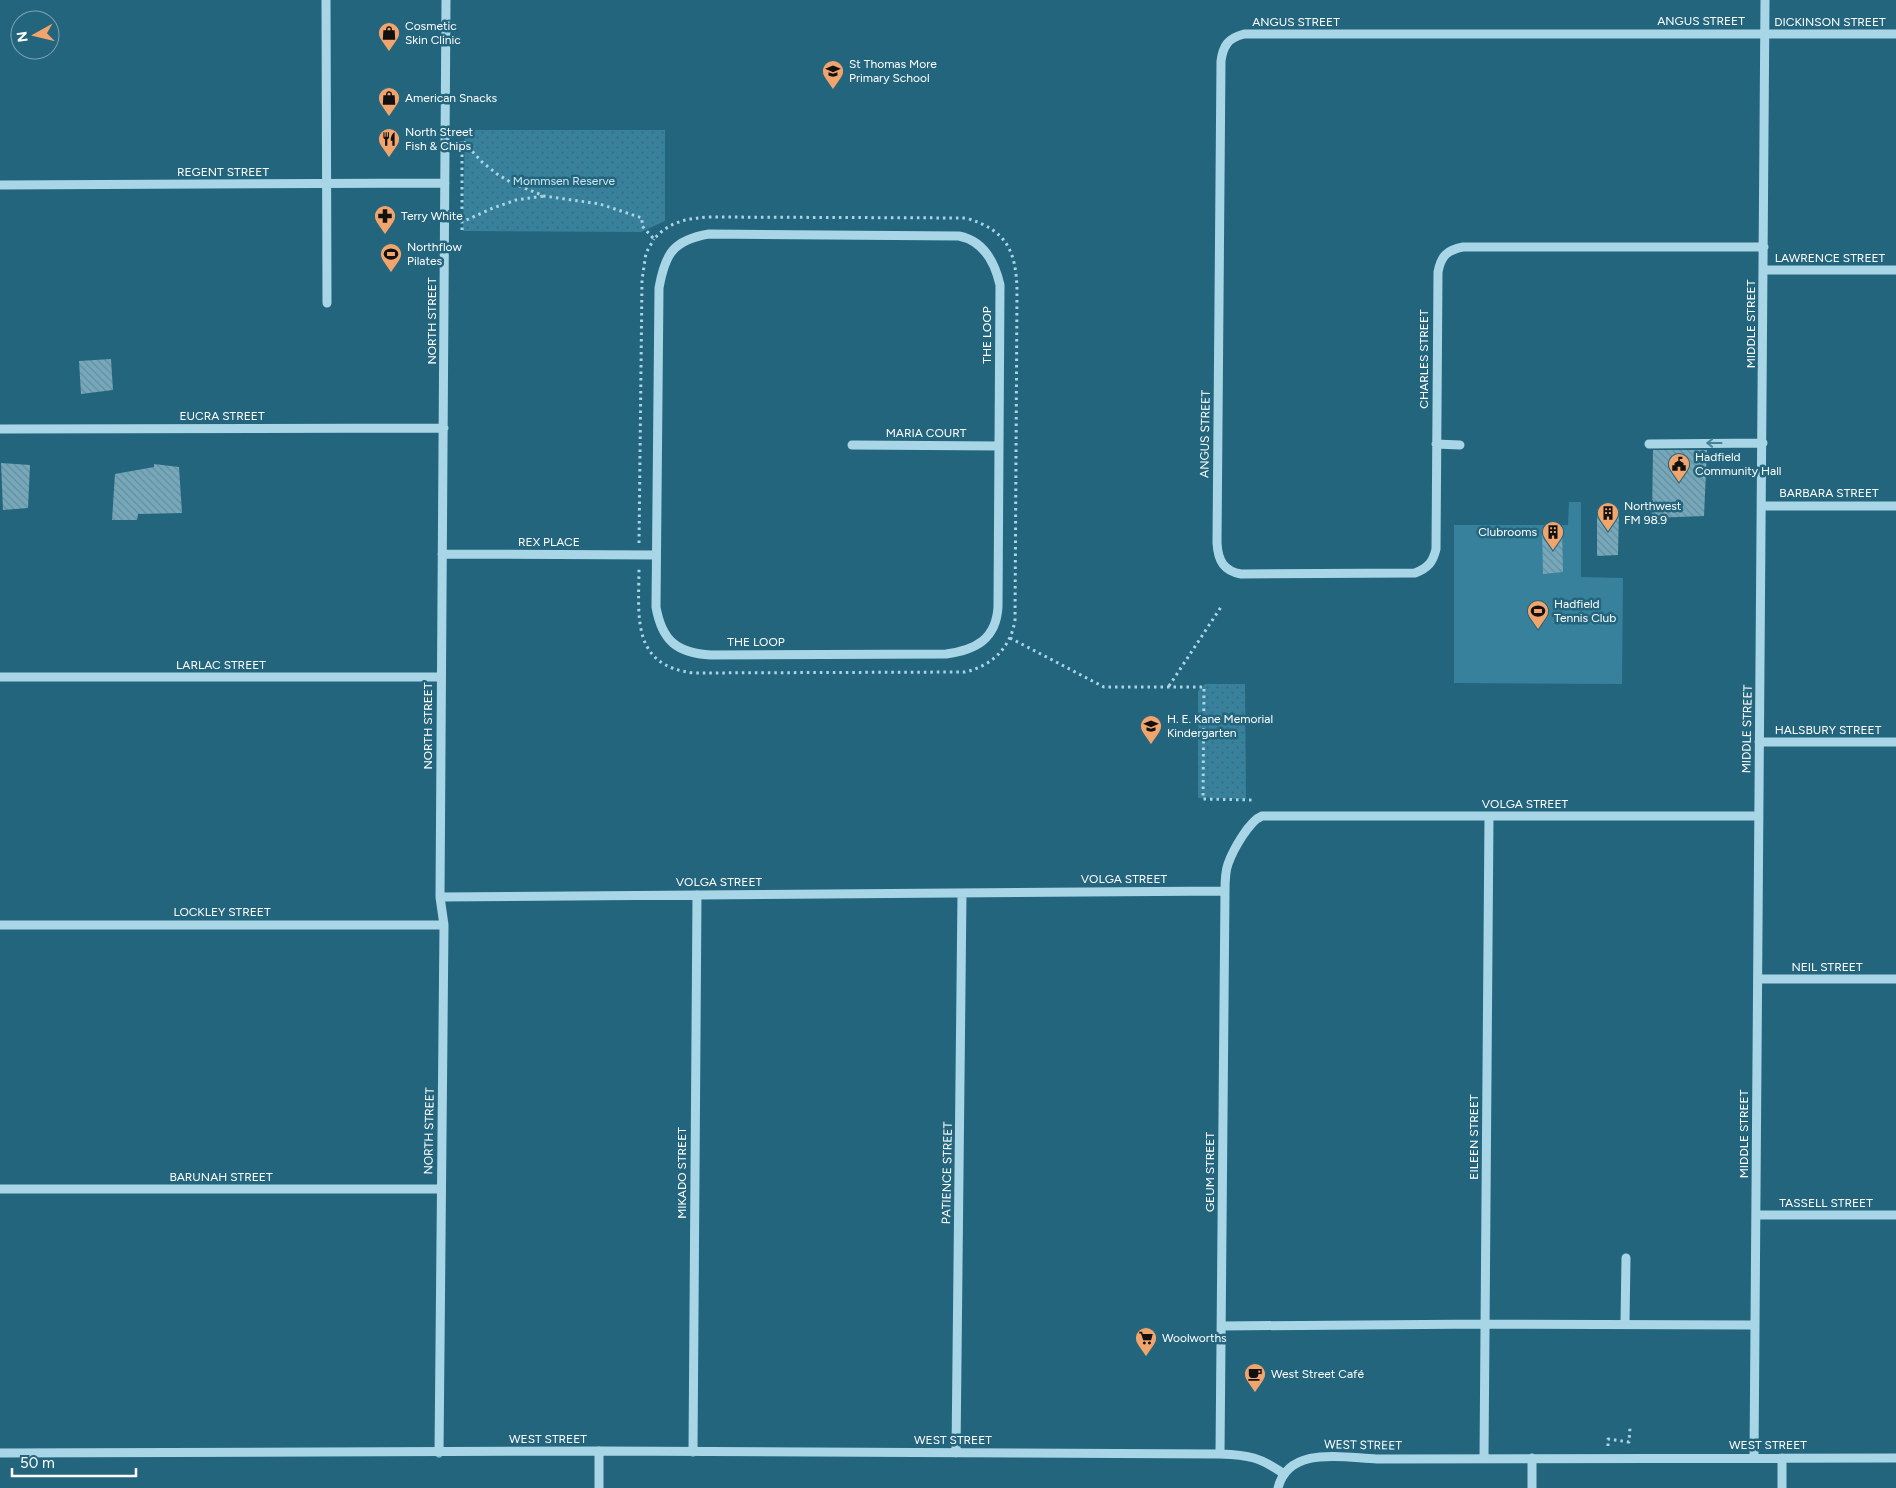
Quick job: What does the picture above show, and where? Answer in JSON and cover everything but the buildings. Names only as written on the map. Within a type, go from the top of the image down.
[{"type":"street","points":[[326,0],[327,303]]},
{"type":"street","name":"NORTH STREET","points":[[438,1452],[444,925],[440,896],[446,0]]},
{"type":"street","name":"MIDDLE STREET","points":[[1754,1458],[1765,0]]},
{"type":"street","name":"ANGUS STREET","points":[[1218,558],[1221,62],[1224,46],[1229,40],[1244,34],[1765,34]]},
{"type":"street","name":"DICKINSON STREET","points":[[1765,34],[1896,34]]},
{"type":"street","name":"REGENT STREET","points":[[0,185],[446,183]]},
{"type":"street","name":"THE LOOP","points":[[709,234],[948,235],[965,237],[976,242],[987,252],[996,269],[1000,286],[997,618],[990,634],[973,647],[961,652],[936,654],[696,654],[682,650],[670,640],[659,624],[656,608],[656,555],[659,288],[663,266],[669,254],[682,241],[694,236],[709,234]]},
{"type":"street","name":"CHARLES STREET","points":[[1218,558],[1226,569],[1241,574],[1402,574],[1415,573],[1429,566],[1434,558],[1436,549],[1438,272],[1442,258],[1453,249],[1463,247],[1764,247]]},
{"type":"street","name":"LAWRENCE STREET","points":[[1764,270],[1896,270]]},
{"type":"street","name":"EUCRA STREET","points":[[0,429],[444,428]]},
{"type":"street","points":[[1436,444],[1460,445]]},
{"type":"street","points":[[1649,444],[1763,444]]},
{"type":"street","name":"MARIA COURT","points":[[852,445],[999,446]]},
{"type":"street","name":"BARBARA STREET","points":[[1762,506],[1896,506]]},
{"type":"street","name":"REX PLACE","points":[[442,554],[656,555]]},
{"type":"street","name":"LARLAC STREET","points":[[0,677],[441,677]]},
{"type":"street","name":"HALSBURY STREET","points":[[1759,742],[1896,742]]},
{"type":"street","name":"VOLGA STREET","points":[[440,896],[1225,891],[1228,863],[1248,828],[1256,819],[1262,816],[1759,816]]},
{"type":"street","name":"EILEEN STREET","points":[[1484,1459],[1489,816]]},
{"type":"street","name":"GEUM STREET","points":[[1220,1454],[1225,891]]},
{"type":"street","name":"PATIENCE STREET","points":[[956,1453],[962,893]]},
{"type":"street","name":"MIKADO STREET","points":[[693,1452],[697,894]]},
{"type":"street","name":"LOCKLEY STREET","points":[[0,925],[444,925]]},
{"type":"street","name":"NEIL STREET","points":[[1758,979],[1896,979]]},
{"type":"street","name":"BARUNAH STREET","points":[[0,1189],[441,1189]]},
{"type":"street","name":"TASSELL STREET","points":[[1756,1215],[1896,1215]]},
{"type":"street","points":[[1625,1323],[1626,1258]]},
{"type":"street","points":[[1222,1326],[1755,1324]]},
{"type":"street","points":[[599,1451],[599,1488]]},
{"type":"street","name":"WEST STREET","points":[[0,1453],[599,1451],[1220,1454],[1252,1457],[1267,1462],[1284,1474],[1299,1462],[1314,1457],[1484,1459],[1896,1458]]},
{"type":"street","points":[[1532,1458],[1532,1488]]},
{"type":"street","points":[[1782,1458],[1782,1488]]},
{"type":"street","points":[[1278,1488],[1284,1474]]},
{"type":"path","points":[[462,230],[462,140],[482,162],[497,174],[544,196]]},
{"type":"path","points":[[462,222],[516,200],[544,196],[600,204],[642,218],[642,226],[654,239]]},
{"type":"path","points":[[711,217],[966,218],[980,222],[1000,235],[1011,250],[1015,262],[1017,281],[1015,620],[1010,638],[1004,649],[996,657],[984,666],[965,672],[704,673],[682,672],[662,662],[647,647],[642,637],[639,615],[642,280],[646,253],[654,239],[661,231],[680,221],[711,217]]},
{"type":"path","points":[[1169,686],[1221,607]]},
{"type":"path","points":[[1010,638],[1104,687],[1204,687],[1203,800],[1252,800]]},
{"type":"path","points":[[1608,1458],[1608,1439],[1629,1442],[1630,1428]]},
{"type":"green space","name":"Mommsen Reserve","points":[[465,130],[665,130],[665,221],[641,232],[463,231]]},
{"type":"green space","name":"Hadfield Tennis Club","points":[[1569,502],[1581,502],[1581,577],[1623,578],[1622,684],[1454,683],[1454,525],[1568,525]]},
{"type":"green space","points":[[1205,684],[1245,684],[1246,799],[1198,798],[1198,691]]},
{"type":"place","name":"Cosmetic Skin Clinic","points":[[389,52]]},
{"type":"place","name":"St Thomas More Primary School","points":[[833,90]]},
{"type":"place","name":"American Snacks","points":[[389,117]]},
{"type":"place","name":"North Street Fish & Chips","points":[[389,158]]},
{"type":"place","name":"Terry White","points":[[385,235]]},
{"type":"place","name":"Northflow Pilates","points":[[391,273]]},
{"type":"place","name":"Hadfield Community Hall","points":[[1679,483]]},
{"type":"place","name":"Northwest FM 98.9","points":[[1608,532]]},
{"type":"place","name":"Clubrooms","points":[[1553,551]]},
{"type":"place","name":"Hadfield Tennis Club","points":[[1538,630]]},
{"type":"place","name":"H. E. Kane Memorial Kindergarten","points":[[1151,745]]},
{"type":"place","name":"Woolworths","points":[[1146,1357]]},
{"type":"place","name":"West Street Café","points":[[1255,1393]]}]
